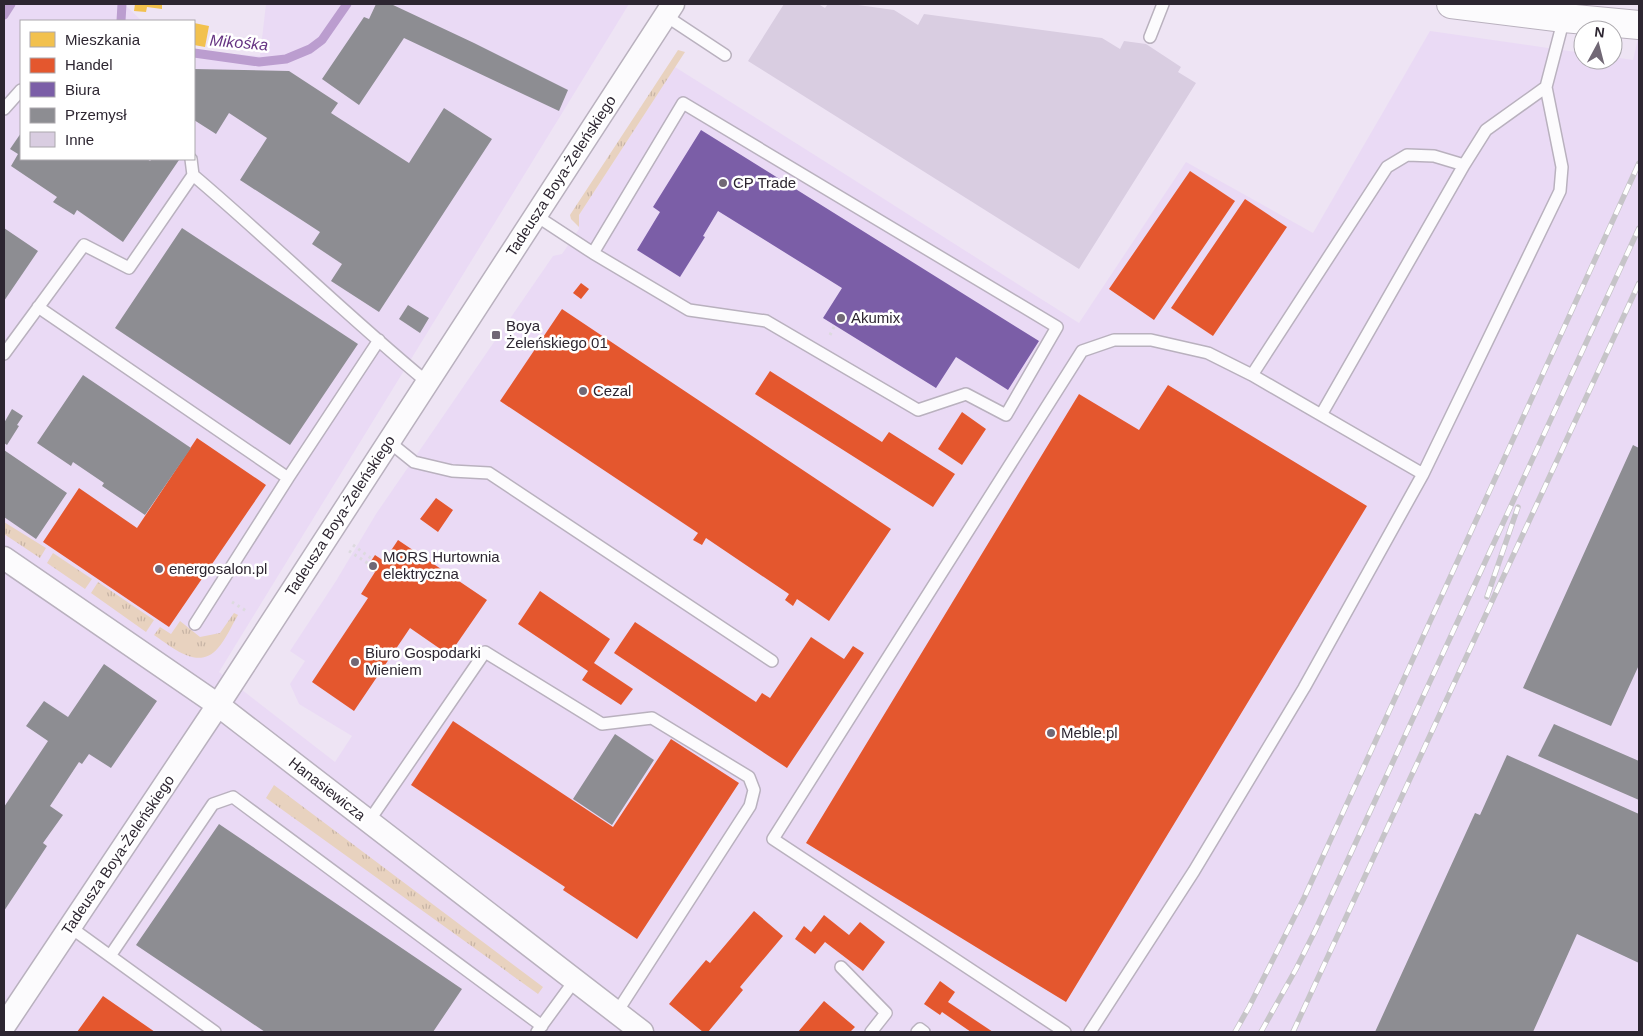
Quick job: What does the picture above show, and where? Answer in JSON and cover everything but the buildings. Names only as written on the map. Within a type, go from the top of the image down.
[{"type":"street","points":[[1451,4],[1501,7],[1564,18],[1599,17],[1639,25]]},
{"type":"street","name":"Tadeusza Boya-Żeleńskiego","points":[[4,1026],[218,705],[670,10]]},
{"type":"street","name":"Hanasiewicza","points":[[4,558],[218,705],[642,1032]]},
{"type":"lane","points":[[1150,37],[1163,4]]},
{"type":"lane","points":[[670,10],[725,55]]},
{"type":"lane","points":[[1090,1032],[1194,871],[1304,688],[1423,474],[1560,191],[1562,166],[1546,87],[1564,18]]},
{"type":"lane","points":[[1321,415],[1464,165],[1486,130],[1546,87]]},
{"type":"lane","points":[[4,109],[20,91]]},
{"type":"lane","points":[[536,215],[593,253],[689,310],[766,321],[918,410],[966,394],[1006,416],[1057,327],[683,103],[593,253]]},
{"type":"lane","points":[[1252,375],[1387,166],[1407,155],[1434,156],[1464,165]]},
{"type":"lane","points":[[4,354],[84,245],[130,268],[193,175],[191,160]]},
{"type":"lane","points":[[193,175],[427,382]]},
{"type":"lane","points":[[38,307],[288,478]]},
{"type":"lane","points":[[195,624],[379,340]]},
{"type":"lane","points":[[1064,1032],[773,839],[1082,351],[1114,340],[1151,340],[1208,353],[1252,375],[1423,474]]},
{"type":"lane","points":[[388,441],[414,462],[452,471],[489,473],[772,661]]},
{"type":"lane","points":[[369,821],[485,652],[602,724],[652,718],[749,777],[754,790],[750,806],[616,1012]]},
{"type":"lane","points":[[110,956],[213,804],[233,797],[540,1029],[575,980]]},
{"type":"lane","points":[[70,927],[215,1032]]},
{"type":"lane","points":[[842,967],[886,1013],[871,1032]]},
{"type":"lane","points":[[917,1032],[920,1029],[924,1032]]},
{"type":"path","points":[[352,544],[372,559]]},
{"type":"path","points":[[348,550],[369,564]]},
{"type":"shaded area","points":[[8,4],[124,4],[141,20],[20,20],[20,160],[195,160],[195,49],[260,56],[266,4],[629,4],[219,672],[335,762],[352,736],[299,704],[290,684],[305,661],[290,651],[336,581],[376,514],[553,256],[562,254],[579,229],[579,215],[675,67],[1079,323],[1186,162],[1313,233],[1430,31],[1573,52],[1573,70],[1623,70],[1623,58],[1633,60],[1639,34],[1639,1032],[4,1032],[4,11]]},
{"type":"green space","points":[[678,50],[685,52],[579,215],[579,227],[571,219],[570,215]]},
{"type":"green space","points":[[4,522],[46,548],[40,558],[4,534]]},
{"type":"green space","points":[[53,553],[92,579],[85,589],[47,563]]},
{"type":"green space","points":[[98,582],[154,620],[146,632],[91,593]]},
{"type":"green space","points":[[234,613],[238,615],[221,644],[211,655],[203,658],[186,655],[154,635],[160,627],[171,634],[180,621],[200,637],[220,633]]},
{"type":"green space","points":[[274,785],[543,987],[538,994],[266,798]]},
{"type":"waterway","name":"Mikośka","points":[[4,15],[11,4]]},
{"type":"waterway","name":"Mikośka","points":[[121,20],[122,4]]},
{"type":"waterway","name":"Mikośka","points":[[195,53],[259,62],[286,59],[310,49],[322,40],[347,4]]},
{"type":"railway","points":[[1235,1032],[1304,898],[1639,163]]},
{"type":"railway","points":[[1261,1032],[1315,931],[1639,228]]},
{"type":"railway","points":[[1293,1032],[1639,283]]},
{"type":"railway","points":[[1487,597],[1518,507]]},
{"type":"place","name":"CP Trade","points":[[723,183]]},
{"type":"place","name":"Akumix","points":[[841,318]]},
{"type":"place","name":"Boya Żeleńskiego 01","points":[[496,335]]},
{"type":"place","name":"Cezal","points":[[583,391]]},
{"type":"place","name":"MORS Hurtownia elektryczna","points":[[373,566]]},
{"type":"place","name":"energosalon.pl","points":[[159,569]]},
{"type":"place","name":"Biuro Gospodarki Mieniem","points":[[355,662]]},
{"type":"place","name":"Meble.pl","points":[[1051,733]]}]
